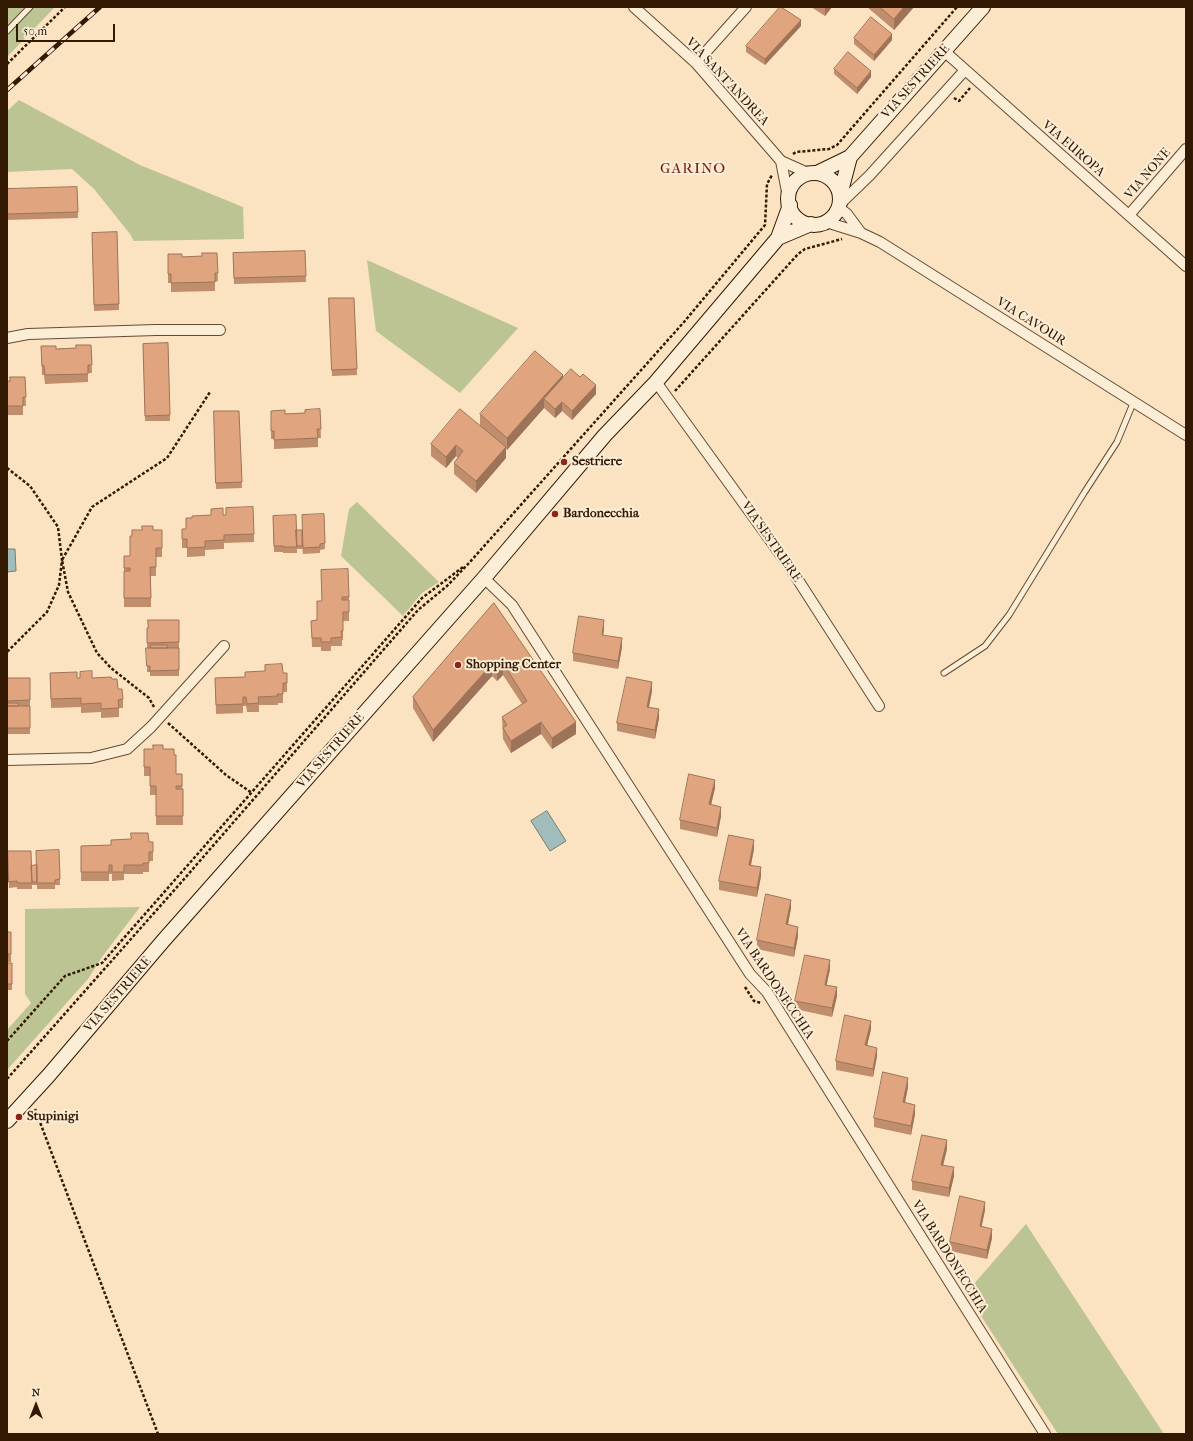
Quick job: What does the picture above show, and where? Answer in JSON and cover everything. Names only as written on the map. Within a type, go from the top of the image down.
[{"type":"main road","name":"VIA SESTRIERE","points":[[850,157],[983,7]]},
{"type":"main road","points":[[778,238],[789,204],[789,194],[796,181],[802,176],[813,174],[850,157]]},
{"type":"main road","points":[[789,204],[796,217],[803,222],[819,224],[832,218],[839,202],[850,157]]},
{"type":"main road","points":[[813,174],[823,175],[834,183],[839,202]]},
{"type":"main road","points":[[778,238],[811,224]]},
{"type":"main road","name":"VIA SESTRIERE","points":[[7,1120],[484,578],[605,435],[656,382],[778,238]]},
{"type":"street","name":"VIA SANT'ANDREA","points":[[634,7],[696,64],[782,161]]},
{"type":"street","points":[[696,64],[746,7]]},
{"type":"street","name":"VIA EUROPA","points":[[944,51],[1186,266]]},
{"type":"street","points":[[861,233],[839,202],[870,175],[965,70]]},
{"type":"street","name":"VIA NONE","points":[[1129,215],[1186,149]]},
{"type":"street","points":[[782,161],[813,174]]},
{"type":"street","points":[[782,161],[789,204]]},
{"type":"street","name":"VIA CAVOUR","points":[[826,222],[861,233],[880,242],[1186,435]]},
{"type":"street","points":[[7,338],[28,334],[156,330],[220,330]]},
{"type":"street","name":"VIA SESTRIERE","points":[[656,382],[791,569],[879,706]]},
{"type":"street","name":"VIA BARDONECCHIA","points":[[484,578],[512,605],[750,974],[767,992],[1045,1434]]},
{"type":"street","points":[[7,760],[91,758],[127,749],[160,717],[224,646]]},
{"type":"lane","points":[[7,31],[30,7]]},
{"type":"lane","points":[[944,673],[985,646],[1009,615],[1084,493],[1118,442],[1134,401]]},
{"type":"path","points":[[7,64],[65,7]]},
{"type":"path","points":[[7,1079],[185,878],[418,610],[447,586],[468,563],[678,328],[765,225],[767,184],[776,167],[796,152],[829,148],[838,145],[957,7]]},
{"type":"path","points":[[7,652],[47,612],[59,585],[62,560],[92,507],[167,458],[210,392]]},
{"type":"path","points":[[7,468],[30,486],[58,527],[68,592],[96,653],[149,698],[160,717],[226,775],[252,793]]},
{"type":"path","points":[[7,1041],[65,976],[102,963],[422,598],[468,563]]},
{"type":"path","points":[[27,1099],[34,1108],[158,1434]]},
{"type":"green space","points":[[7,7],[55,7],[7,57]]},
{"type":"green space","points":[[19,100],[140,165],[243,207],[244,239],[134,241],[94,189],[72,169],[7,172],[7,111]]},
{"type":"green space","points":[[367,260],[518,328],[460,393],[376,331]]},
{"type":"green space","points":[[357,502],[439,582],[422,593],[403,616],[341,556],[349,509]]},
{"type":"green space","points":[[140,907],[102,957],[88,979],[7,1070],[7,1030],[31,1003],[25,994],[25,909]]},
{"type":"green space","points":[[1026,1224],[1164,1434],[1058,1434],[966,1293]]},
{"type":"water","points":[[7,549],[15,549],[16,571],[7,572]]},
{"type":"water","points":[[547,811],[566,841],[550,851],[531,821]]},
{"type":"building","points":[[780,7],[801,20],[765,59],[746,46]]},
{"type":"building","points":[[880,7],[904,7],[894,19]]},
{"type":"building","points":[[871,17],[892,34],[874,55],[854,38]]},
{"type":"building","points":[[848,52],[871,71],[857,88],[834,69]]},
{"type":"building","points":[[77,187],[78,212],[7,214],[7,189]]},
{"type":"building","points":[[117,232],[119,304],[94,305],[92,233]]},
{"type":"building","points":[[305,251],[306,276],[234,278],[233,253]]},
{"type":"building","points":[[202,253],[217,253],[218,273],[215,273],[215,282],[171,283],[171,274],[168,274],[168,254],[182,254],[182,257],[202,256]]},
{"type":"building","points":[[329,298],[354,298],[357,369],[332,370]]},
{"type":"building","points":[[168,343],[170,415],[145,416],[143,344]]},
{"type":"building","points":[[76,345],[91,345],[92,365],[88,365],[88,374],[45,375],[44,366],[42,366],[41,346],[56,346],[56,349],[76,348]]},
{"type":"building","points":[[535,351],[563,375],[507,438],[480,414]]},
{"type":"building","points":[[571,369],[580,377],[583,374],[596,385],[572,411],[562,402],[555,409],[544,399]]},
{"type":"building","points":[[10,377],[25,377],[26,397],[23,397],[23,406],[7,406],[7,381],[10,381]]},
{"type":"building","points":[[320,409],[321,429],[317,429],[318,438],[274,440],[274,431],[271,431],[271,411],[285,410],[285,414],[305,413],[305,410]]},
{"type":"building","points":[[460,409],[506,447],[476,481],[454,463],[463,451],[456,445],[446,457],[431,444]]},
{"type":"building","points":[[214,411],[239,411],[242,482],[216,483]]},
{"type":"building","points":[[253,507],[254,534],[224,535],[224,540],[205,541],[205,547],[187,548],[187,539],[182,539],[182,529],[186,529],[186,518],[192,518],[192,516],[211,515],[211,509],[223,508],[223,515],[226,515],[226,508]]},
{"type":"building","points":[[324,514],[325,543],[320,544],[320,547],[303,548],[302,515]]},
{"type":"building","points":[[296,515],[297,547],[274,546],[273,516]]},
{"type":"building","points":[[142,526],[153,526],[153,530],[162,530],[162,548],[156,548],[156,567],[150,567],[151,598],[124,598],[124,571],[130,571],[130,568],[124,568],[124,556],[130,556],[130,536],[132,536],[132,530],[142,530]]},
{"type":"building","points":[[296,530],[302,530],[302,546],[297,546]]},
{"type":"building","points":[[348,569],[349,597],[342,597],[342,600],[349,600],[349,612],[343,612],[343,631],[341,631],[342,637],[331,638],[331,642],[321,642],[321,638],[312,638],[311,621],[317,620],[317,601],[322,601],[321,570]]},
{"type":"building","points":[[494,603],[576,722],[552,738],[541,722],[511,741],[503,728],[507,725],[502,717],[527,701],[503,663],[497,669],[492,664],[433,730],[413,697]]},
{"type":"building","points":[[579,616],[604,620],[602,635],[622,638],[618,661],[573,653]]},
{"type":"building","points":[[148,620],[179,620],[179,642],[147,643]]},
{"type":"building","points":[[151,645],[167,645],[167,648],[151,648]]},
{"type":"building","points":[[146,648],[179,648],[179,670],[150,671],[150,666],[147,666]]},
{"type":"building","points":[[282,664],[283,673],[287,673],[287,683],[283,683],[283,694],[277,694],[278,696],[258,697],[259,703],[247,704],[246,697],[243,697],[243,704],[216,705],[215,678],[245,677],[245,672],[265,671],[265,665]]},
{"type":"building","points":[[92,671],[92,678],[111,677],[112,679],[117,679],[118,689],[122,689],[123,699],[118,700],[119,708],[101,709],[101,703],[81,704],[81,698],[51,699],[50,673],[77,672],[77,678],[80,678],[80,672]]},
{"type":"building","points":[[627,677],[652,682],[647,707],[659,709],[655,730],[617,723]]},
{"type":"building","points":[[7,678],[30,678],[30,700],[7,701]]},
{"type":"building","points":[[7,703],[18,703],[18,706],[7,706]]},
{"type":"building","points":[[7,706],[30,706],[30,728],[7,728]]},
{"type":"building","points":[[153,745],[163,745],[163,749],[174,749],[174,755],[176,755],[176,774],[182,774],[182,786],[176,786],[176,789],[183,789],[183,816],[156,816],[156,786],[150,786],[150,767],[144,767],[144,749],[153,749]]},
{"type":"building","points":[[689,774],[715,780],[709,804],[721,807],[717,828],[680,820]]},
{"type":"building","points":[[131,833],[148,833],[149,842],[153,842],[153,852],[149,852],[149,863],[143,863],[143,865],[124,865],[124,872],[112,872],[112,865],[109,865],[109,872],[81,872],[81,846],[111,845],[111,840],[131,839]]},
{"type":"building","points":[[729,835],[754,840],[749,865],[761,867],[757,888],[719,881]]},
{"type":"building","points":[[59,850],[60,879],[55,880],[55,883],[37,883],[36,851]]},
{"type":"building","points":[[8,851],[31,851],[32,883],[17,883],[17,881],[9,882]]},
{"type":"building","points":[[37,865],[37,882],[32,882],[31,866]]},
{"type":"building","points":[[766,894],[791,900],[786,924],[798,927],[794,948],[757,940]]},
{"type":"building","points":[[7,932],[11,932],[11,954],[7,954]]},
{"type":"building","points":[[805,955],[830,960],[825,985],[837,987],[832,1008],[795,1001]]},
{"type":"building","points":[[7,963],[12,963],[12,984],[7,984]]},
{"type":"building","points":[[845,1015],[871,1021],[865,1045],[877,1048],[873,1069],[836,1061]]},
{"type":"building","points":[[883,1072],[908,1078],[903,1102],[915,1105],[911,1126],[874,1118]]},
{"type":"building","points":[[922,1135],[947,1140],[941,1165],[954,1167],[949,1188],[912,1181]]},
{"type":"building","points":[[960,1196],[985,1202],[980,1226],[992,1229],[987,1250],[950,1242]]},
{"type":"railway","points":[[7,90],[100,7]]},
{"type":"place","name":"Sestriere","points":[[564,462]]},
{"type":"place","name":"Bardonecchia","points":[[555,514]]},
{"type":"place","name":"Shopping Center","points":[[458,665]]},
{"type":"place","name":"Stupinigi","points":[[19,1117]]},
{"type":"district","name":"GARINO","points":[[693,169]]}]
